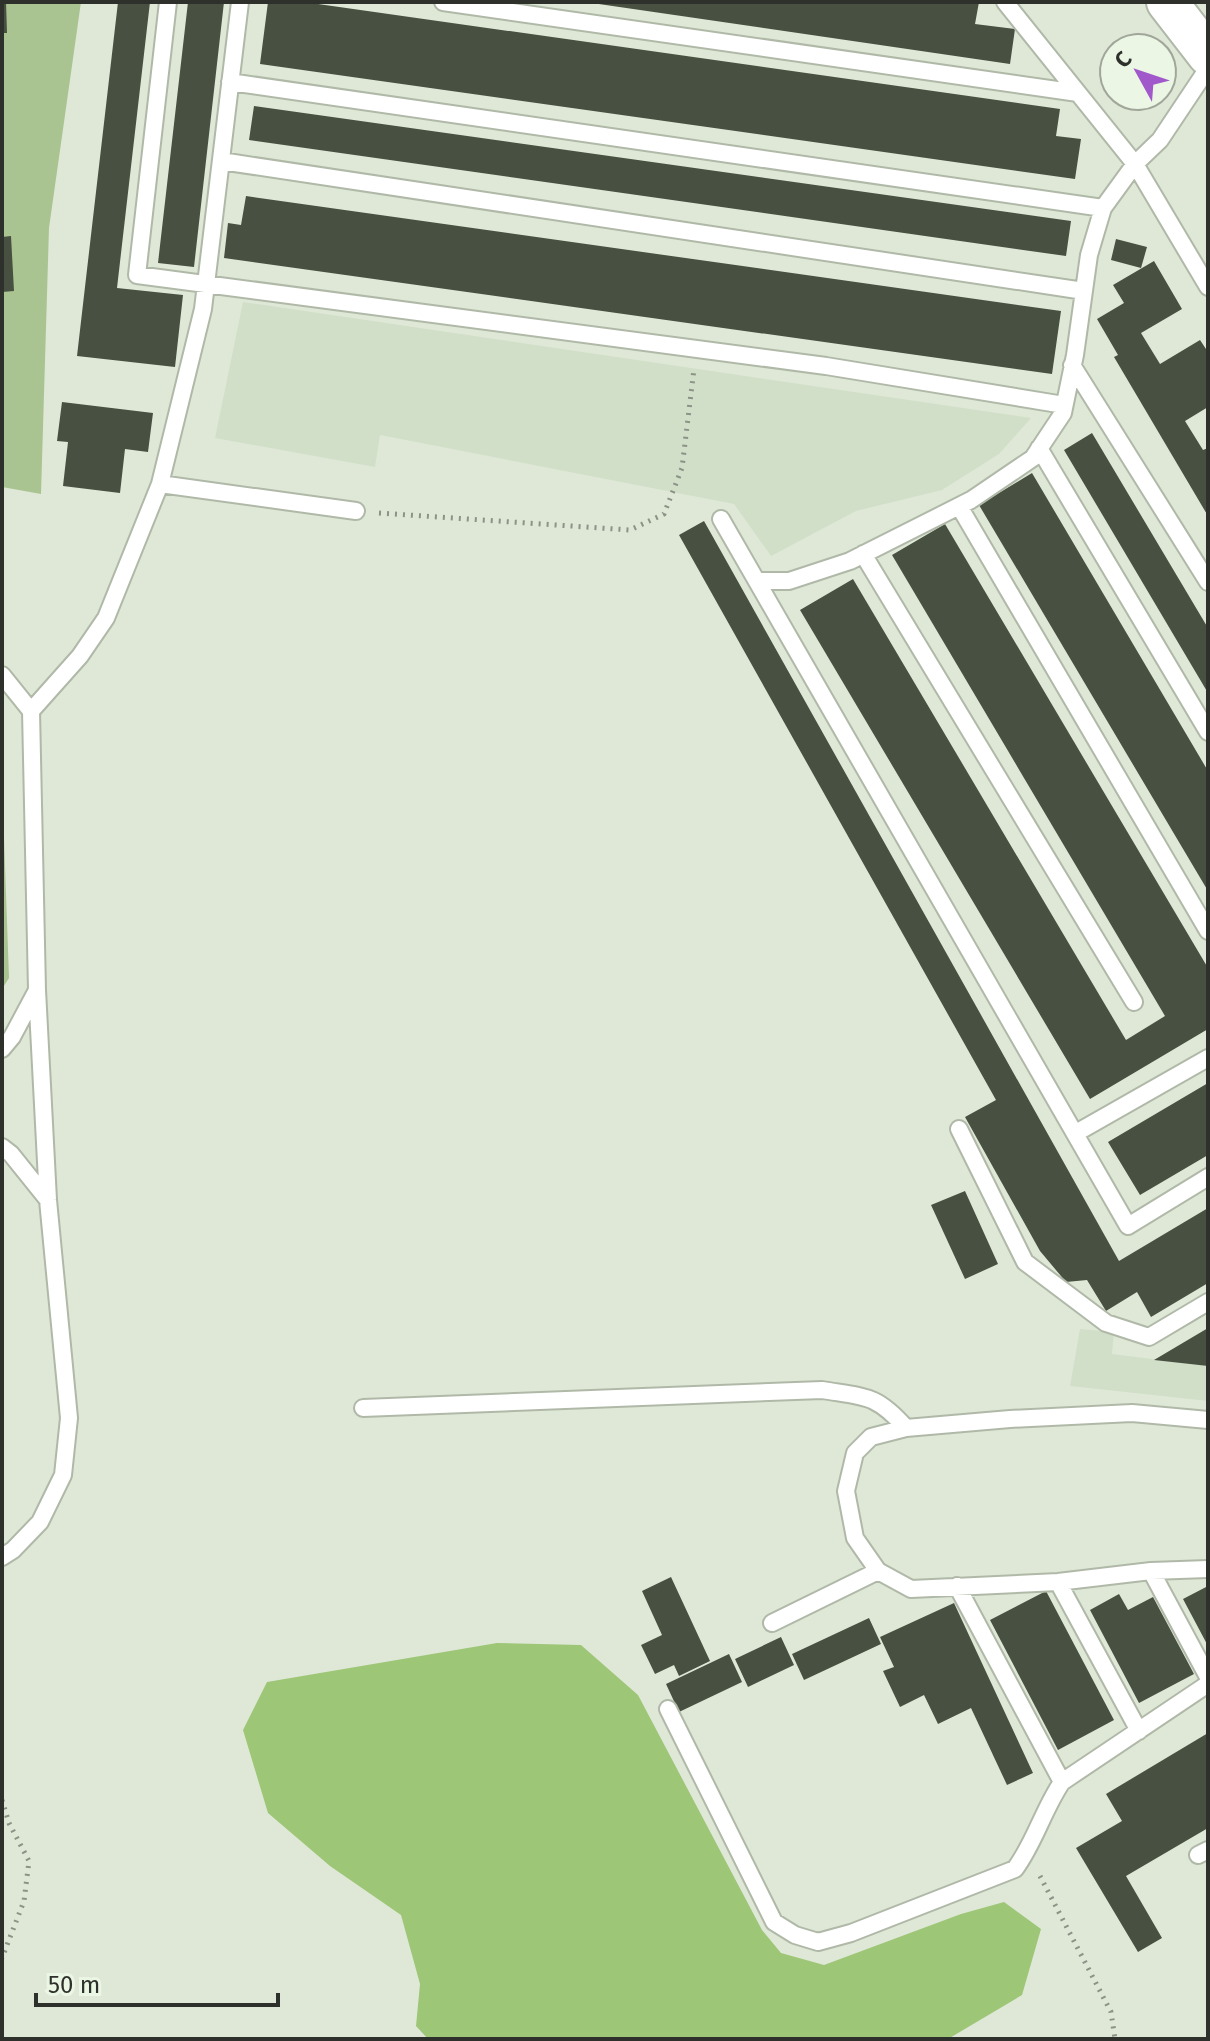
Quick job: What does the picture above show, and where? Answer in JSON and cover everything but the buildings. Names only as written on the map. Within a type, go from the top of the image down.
[{"type":"street","points":[[1167,2],[1208,55]]},
{"type":"lane","points":[[168,2],[137,275],[826,366],[1064,405]]},
{"type":"lane","points":[[31,711],[80,656],[106,618],[160,484],[203,309],[240,2]]},
{"type":"lane","points":[[443,2],[1078,93]]},
{"type":"lane","points":[[1005,2],[1135,164],[1208,287]]},
{"type":"lane","points":[[758,581],[789,581],[863,554],[959,506],[1033,458],[1063,413],[1089,255],[1103,208],[1135,164],[1160,140],[1208,68]]},
{"type":"lane","points":[[230,82],[1103,208]]},
{"type":"lane","points":[[221,161],[1084,291]]},
{"type":"lane","points":[[1072,365],[1208,582]]},
{"type":"lane","points":[[1039,448],[1208,732]]},
{"type":"lane","points":[[160,484],[356,511]]},
{"type":"lane","points":[[959,506],[1208,931]]},
{"type":"lane","points":[[721,519],[1128,1226],[1208,1177]]},
{"type":"lane","points":[[863,554],[1134,1002]]},
{"type":"lane","points":[[2,675],[31,711],[37,990],[48,1200],[69,1418],[63,1475],[40,1522],[2,1557]]},
{"type":"lane","points":[[2,1049],[12,1037],[37,990]]},
{"type":"lane","points":[[1076,1133],[1208,1058]]},
{"type":"lane","points":[[959,1129],[1025,1262],[1106,1323],[1149,1337],[1208,1302]]},
{"type":"lane","points":[[2,1147],[48,1200]]},
{"type":"lane","points":[[363,1408],[822,1390],[866,1397],[887,1406],[906,1428]]},
{"type":"lane","points":[[1208,1420],[1132,1413],[906,1428],[871,1437],[855,1453],[846,1491],[855,1538],[878,1571],[911,1589],[1058,1582],[1151,1571],[1208,1569]]},
{"type":"lane","points":[[772,1623],[878,1571]]},
{"type":"lane","points":[[1151,1571],[1208,1677]]},
{"type":"lane","points":[[1058,1582],[1139,1731]]},
{"type":"lane","points":[[957,1586],[1062,1782]]},
{"type":"lane","points":[[668,1709],[774,1922],[795,1935],[818,1942],[851,1933],[1015,1869],[1029,1849],[1047,1804],[1062,1782],[1208,1684]]},
{"type":"path","points":[[356,511],[630,530],[664,514],[682,468],[696,348]]},
{"type":"path","points":[[2,1800],[9,1823],[29,1861],[24,1901],[2,1958]]},
{"type":"path","points":[[1029,1849],[1111,2012],[1115,2039]]},
{"type":"shaded area","points":[[243,302],[1031,418],[999,454],[942,490],[856,511],[771,556],[734,504],[380,435],[375,467],[215,438]]},
{"type":"shaded area","points":[[1080,1329],[1114,1332],[1112,1354],[1208,1366],[1208,1401],[1070,1386]]},
{"type":"green space","points":[[2,2],[81,2],[49,228],[41,494],[2,487]]},
{"type":"green space","points":[[2,781],[9,978],[2,989]]},
{"type":"green space","points":[[497,1643],[581,1645],[638,1695],[762,1930],[781,1953],[824,1965],[961,1914],[1004,1902],[1041,1929],[1022,1995],[948,2039],[428,2039],[416,2026],[420,1984],[401,1915],[330,1866],[268,1813],[243,1730],[267,1682]]}]
